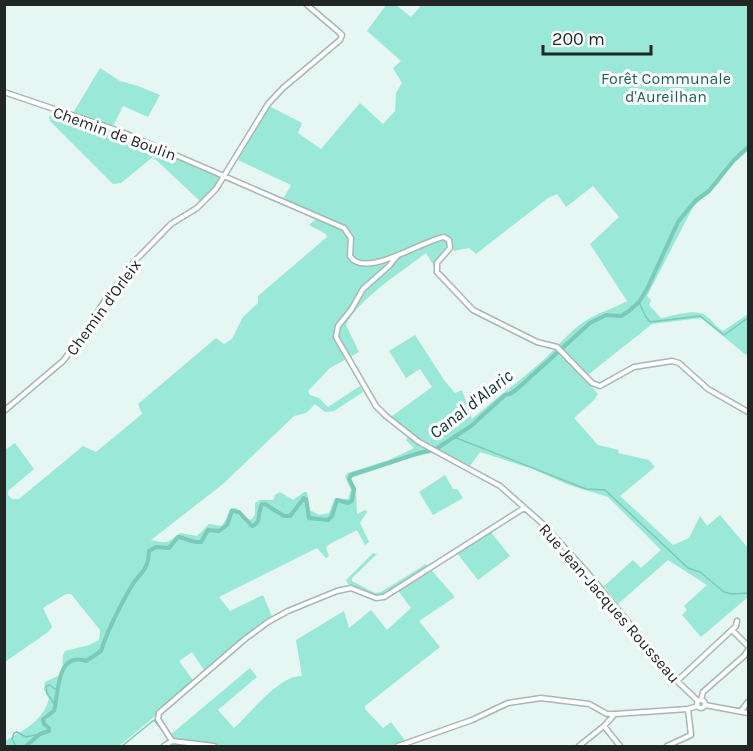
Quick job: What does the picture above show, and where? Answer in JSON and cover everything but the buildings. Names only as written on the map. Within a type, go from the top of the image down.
[{"type":"street","name":"Chemin d'Orleix","points":[[4,411],[63,361],[81,338],[113,288],[130,273],[134,263],[171,224],[197,208],[208,198],[225,176],[268,104],[283,87],[342,38],[340,33],[306,4]]},
{"type":"street","name":"Chemin de Boulin","points":[[4,92],[122,132],[344,228],[351,238],[350,253],[354,262],[366,264],[397,256]]},
{"type":"street","points":[[397,256],[440,237],[447,238],[451,244],[450,248],[437,263],[437,272],[467,306],[486,318],[537,342],[557,347],[592,383],[600,386],[634,368],[667,361],[679,363],[708,388],[748,411]]},
{"type":"street","name":"Rue Jean-Jacques Rousseau","points":[[397,256],[363,289],[351,310],[338,326],[336,337],[376,406],[408,434],[500,486],[544,525],[677,681],[699,703],[741,711]]},
{"type":"street","points":[[172,741],[159,719],[159,713],[202,674],[268,622],[288,611],[337,591],[351,588],[376,598],[384,597],[524,508]]},
{"type":"street","points":[[677,681],[732,630],[737,621]]},
{"type":"street","points":[[398,747],[472,720],[508,703],[542,698],[589,704],[607,714],[688,709],[699,703],[703,692],[744,656],[748,648],[732,630]]},
{"type":"street","points":[[748,702],[741,711],[748,713]]},
{"type":"street","points":[[667,747],[692,735],[688,709]]},
{"type":"street","points":[[579,747],[615,714]]},
{"type":"street","points":[[604,726],[620,747]]},
{"type":"street","points":[[164,747],[172,741],[214,747]]},
{"type":"green space","name":"Forêt Communale d'Aureilhan","points":[[419,4],[748,5],[748,151],[729,167],[718,184],[693,207],[647,296],[651,300],[649,305],[661,318],[689,312],[700,313],[723,331],[748,314],[748,353],[746,355],[701,318],[652,324],[584,378],[598,394],[574,418],[598,445],[619,450],[618,453],[649,460],[655,467],[620,496],[673,545],[689,538],[700,516],[707,526],[720,515],[748,548],[748,597],[701,637],[682,615],[687,610],[684,606],[707,585],[668,560],[618,604],[604,586],[633,560],[641,568],[661,550],[608,497],[480,452],[470,466],[461,461],[457,465],[432,453],[351,478],[356,491],[357,514],[365,510],[367,512],[360,523],[369,542],[365,545],[357,530],[328,545],[326,548],[329,556],[326,558],[317,548],[219,597],[230,611],[263,595],[274,621],[254,634],[206,673],[192,652],[179,661],[195,683],[119,746],[5,746],[5,741],[32,724],[42,714],[49,699],[44,690],[45,682],[62,674],[65,651],[99,640],[100,630],[71,594],[66,594],[43,608],[52,627],[48,632],[5,662],[5,450],[15,443],[34,469],[8,491],[12,499],[19,499],[83,446],[96,452],[142,414],[138,404],[216,338],[224,344],[232,339],[243,317],[258,303],[258,296],[327,237],[326,234],[309,225],[316,219],[281,203],[291,185],[238,160],[269,106],[302,123],[298,133],[321,149],[360,103],[383,124],[395,111],[396,93],[402,83],[393,68],[401,61],[367,31],[386,5],[396,5],[411,17],[420,7]],"holes":[[[593,186],[619,217],[590,244],[627,301],[579,325],[533,369],[472,419],[462,390],[455,393],[415,335],[389,351],[406,378],[420,369],[432,387],[388,419],[408,437],[406,440],[414,448],[389,460],[348,473],[345,476],[351,490],[348,499],[335,498],[329,513],[319,515],[310,510],[307,492],[293,500],[280,492],[273,500],[260,500],[255,503],[255,515],[251,520],[244,517],[236,508],[231,508],[221,526],[209,524],[197,536],[180,533],[167,542],[151,540],[223,484],[294,416],[306,413],[315,404],[325,412],[334,411],[363,392],[360,386],[328,407],[319,398],[310,395],[308,391],[330,368],[359,352],[346,325],[360,306],[382,286],[426,253],[434,266],[448,245],[445,240],[440,239],[420,247],[417,244],[441,236],[451,240],[454,251],[469,248],[476,254],[548,198],[557,194],[566,207]]]},
{"type":"green space","points":[[100,68],[120,81],[160,95],[148,117],[123,106],[113,126],[120,129],[119,133],[223,178],[201,202],[153,157],[121,183],[113,184],[50,121],[49,116],[54,115],[70,118]]},
{"type":"green space","points":[[445,475],[453,489],[457,489],[463,498],[433,515],[419,492]]},
{"type":"green space","points":[[490,531],[510,556],[478,580],[457,553]]},
{"type":"green space","points":[[373,553],[377,554],[352,578],[352,581],[375,593],[381,592],[426,564],[455,597],[419,621],[440,647],[365,706],[365,709],[383,728],[391,722],[409,746],[170,746],[175,743],[169,736],[250,668],[257,677],[218,710],[234,728],[275,688],[293,677],[302,676],[296,640],[344,611],[349,628],[371,610],[387,630],[411,608],[399,592],[394,590],[375,595],[348,584],[346,580]]},
{"type":"waterway","name":"Canal d'Alaric","points":[[26,746],[40,734],[49,731],[43,719],[54,711],[58,685],[64,668],[69,662],[86,661],[101,651],[122,603],[145,568],[149,551],[156,547],[169,548],[178,537],[201,542],[208,530],[219,531],[227,525],[232,511],[239,512],[252,526],[255,525],[262,504],[284,516],[290,516],[304,498],[309,518],[328,520],[332,516],[337,500],[348,503],[352,501],[354,489],[349,479],[351,475],[436,449],[471,426],[505,395],[516,390],[590,323],[606,315],[621,316],[639,302],[678,222],[695,201],[709,191],[734,160],[748,147]]},
{"type":"waterway","points":[[639,302],[650,322],[700,316],[724,335],[748,318]]},
{"type":"waterway","points":[[454,437],[586,489],[605,490],[688,568],[700,572],[724,592],[748,593]]},
{"type":"waterway","points":[[55,705],[47,693],[46,686],[50,685],[55,689],[59,687]]},
{"type":"waterway","points":[[122,746],[154,720],[167,736]]},
{"type":"waterway","points":[[16,746],[12,739],[14,733],[17,732],[26,737],[40,734]]}]
